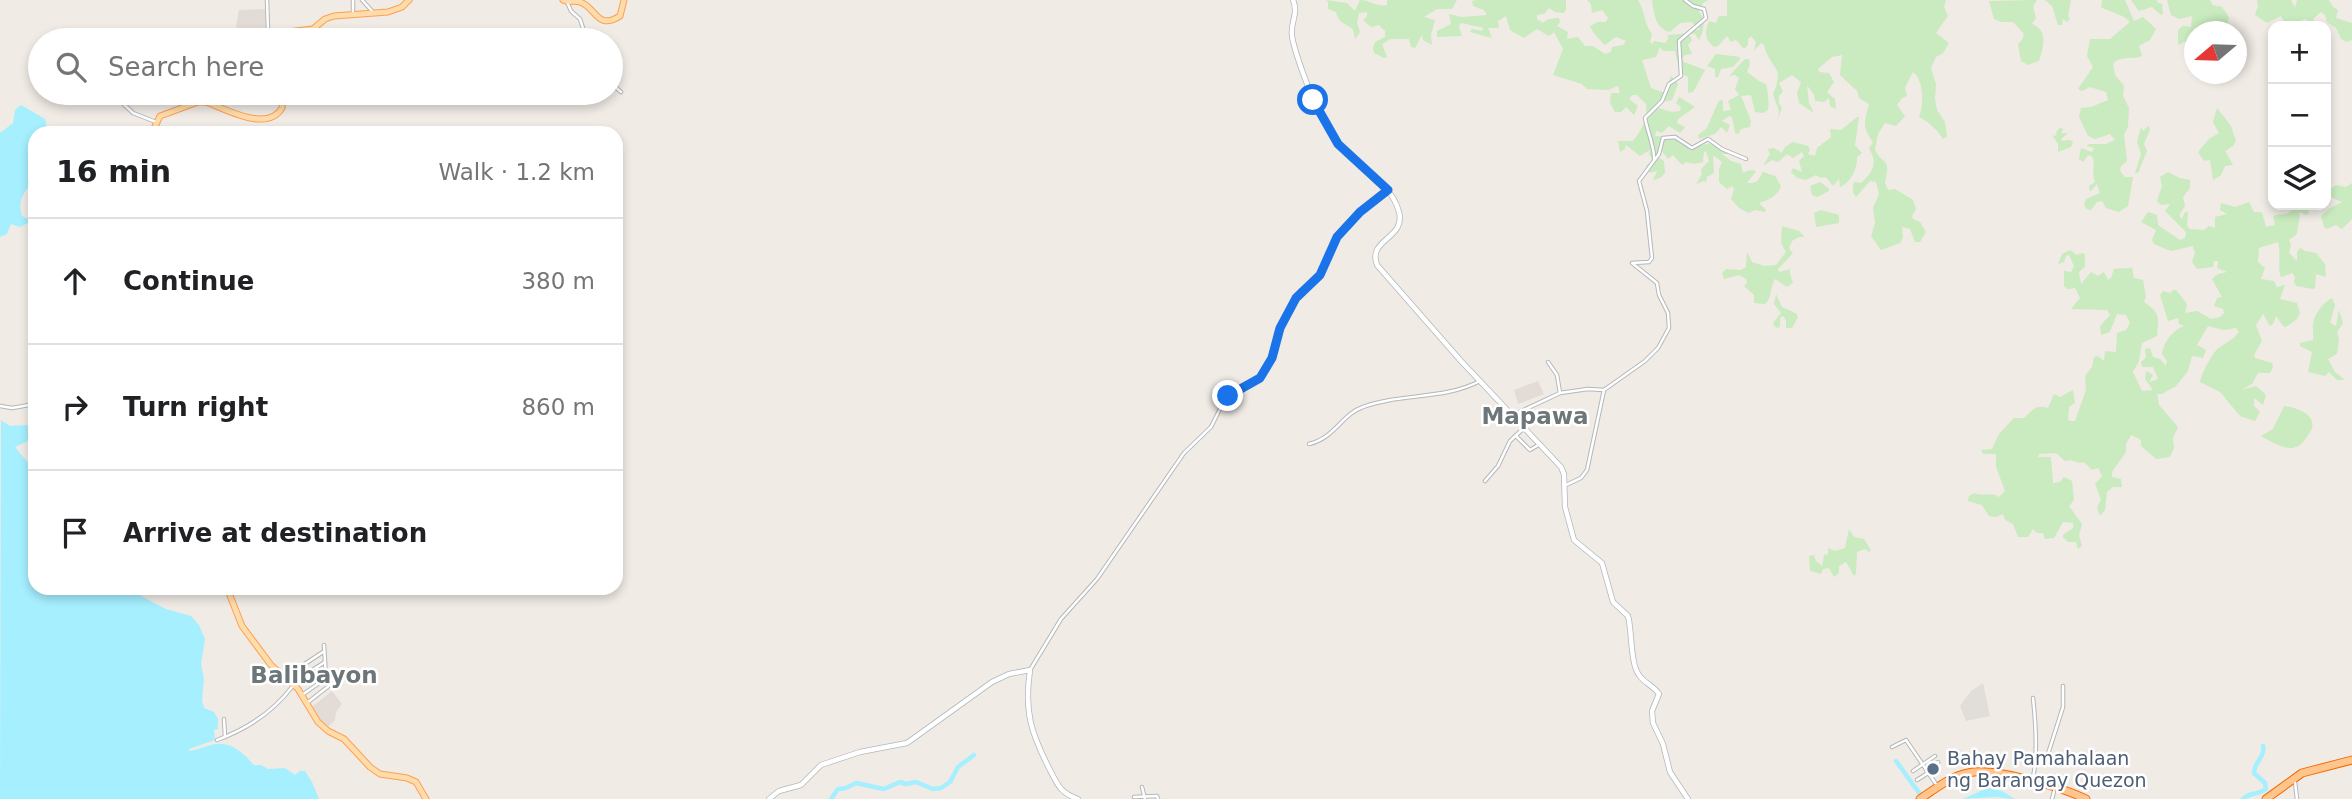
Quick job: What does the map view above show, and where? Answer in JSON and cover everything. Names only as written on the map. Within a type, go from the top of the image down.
[{"type":"highway","points":[[2266,799],[2306,771],[2352,760]]},
{"type":"highway","points":[[1920,799],[1954,777],[1977,771],[2032,782],[2086,799]]},
{"type":"main road","points":[[314,28],[331,16],[397,10],[409,0]]},
{"type":"main road","points":[[565,1],[581,2],[597,17],[610,21],[622,15],[624,0]]},
{"type":"main road","points":[[1293,0],[1297,11],[1292,38],[1316,106],[1342,149],[1388,190],[1398,208],[1400,224],[1397,231],[1378,247],[1375,259],[1377,265],[1563,470],[1565,508],[1574,540],[1602,563],[1613,601],[1629,618],[1629,639],[1637,673],[1659,696],[1652,711],[1653,723],[1663,744],[1669,769],[1688,799]]},
{"type":"main road","points":[[155,126],[166,113],[191,105]]},
{"type":"main road","points":[[211,105],[255,119],[273,117],[282,105]]},
{"type":"main road","points":[[230,595],[242,626],[267,660],[302,695],[321,725],[347,741],[373,770],[386,777],[412,779],[420,786],[426,799]]},
{"type":"main road","points":[[769,799],[779,791],[801,785],[821,765],[860,752],[907,743],[992,682],[1009,674],[1030,670],[1027,708],[1034,739],[1058,788],[1078,799]]},
{"type":"street","points":[[267,0],[268,28]]},
{"type":"street","points":[[353,0],[353,15]]},
{"type":"street","points":[[362,0],[373,14]]},
{"type":"street","points":[[1653,162],[1655,152],[1649,140],[1645,118],[1662,102],[1669,84],[1681,76],[1678,46],[1681,39],[1706,18],[1704,9],[1685,0]]},
{"type":"street","points":[[565,1],[580,19],[583,28]]},
{"type":"street","points":[[125,105],[133,113],[156,122]]},
{"type":"street","points":[[1513,415],[1560,393],[1604,390],[1654,353],[1665,339],[1669,318],[1657,283],[1632,263],[1649,262],[1651,258],[1647,211],[1639,181],[1660,152],[1662,139],[1669,136],[1677,138],[1690,148],[1708,139],[1722,149],[1746,159]]},
{"type":"street","points":[[1030,670],[1061,619],[1097,579],[1184,453],[1211,427],[1225,399],[1263,374],[1272,358],[1280,328],[1296,298],[1320,275],[1338,234],[1388,190]]},
{"type":"street","points":[[1548,362],[1556,372],[1560,393]]},
{"type":"street","points":[[1309,444],[1325,438],[1359,408],[1386,400],[1419,398],[1460,390],[1480,381]]},
{"type":"street","points":[[1564,486],[1581,478],[1587,470],[1604,390]]},
{"type":"street","points":[[0,406],[12,408],[28,405]]},
{"type":"street","points":[[1485,481],[1497,466],[1510,441],[1525,428]]},
{"type":"street","points":[[1516,436],[1530,450],[1541,443]]},
{"type":"street","points":[[306,703],[330,685],[326,678],[324,645]]},
{"type":"street","points":[[285,677],[325,651]]},
{"type":"street","points":[[217,740],[254,722],[278,704],[293,684],[326,661]]},
{"type":"street","points":[[317,667],[319,683]]},
{"type":"street","points":[[302,695],[326,678]]},
{"type":"street","points":[[2038,758],[2048,754],[2063,707],[2063,686]]},
{"type":"street","points":[[2032,782],[2038,758],[2035,750],[2033,698]]},
{"type":"street","points":[[224,719],[225,737]]},
{"type":"street","points":[[1892,747],[1906,740],[1938,787]]},
{"type":"street","points":[[1913,771],[1935,756]]},
{"type":"street","points":[[1917,780],[1938,762]]},
{"type":"street","points":[[2294,778],[2297,799]]},
{"type":"street","points":[[1142,787],[1144,797]]},
{"type":"street","points":[[2052,799],[2055,788]]},
{"type":"street","points":[[1134,797],[1157,796],[1158,799]]},
{"type":"shaded area","points":[[265,9],[266,28],[237,28],[239,10]]},
{"type":"shaded area","points":[[1538,381],[1544,394],[1518,404],[1514,390]]},
{"type":"shaded area","points":[[1983,683],[1990,716],[1966,721],[1960,706],[1971,691]]},
{"type":"shaded area","points":[[332,691],[342,704],[336,712],[335,720],[328,727],[320,721],[312,707]]},
{"type":"green space","points":[[1326,0],[1347,3],[1355,11],[1360,0],[1387,5],[1387,0],[1457,0],[1452,9],[1437,9],[1424,17],[1435,20],[1431,35],[1432,45],[1423,40],[1422,35],[1415,48],[1411,47],[1409,39],[1391,39],[1382,44],[1387,57],[1384,58],[1374,53],[1373,48],[1375,42],[1385,37],[1385,31],[1379,25],[1371,27],[1363,20],[1367,17],[1367,12],[1359,13],[1357,23],[1360,32],[1355,39],[1353,29],[1340,20],[1336,12],[1328,9]]},
{"type":"green space","points":[[1566,0],[1564,13],[1549,8],[1544,14],[1537,15],[1537,19],[1543,23],[1548,19],[1559,18],[1557,26],[1568,32],[1567,39],[1578,37],[1585,46],[1593,46],[1605,54],[1611,52],[1612,47],[1623,45],[1626,41],[1616,37],[1605,45],[1601,41],[1590,26],[1606,22],[1608,18],[1602,10],[1592,13],[1591,4],[1587,0],[1638,0],[1652,34],[1652,44],[1654,41],[1665,43],[1669,38],[1667,35],[1700,29],[1691,22],[1680,23],[1670,32],[1665,30],[1656,20],[1652,0],[1708,0],[1699,11],[1703,22],[1701,37],[1699,40],[1695,34],[1689,34],[1692,40],[1688,45],[1692,54],[1685,55],[1682,59],[1705,70],[1693,92],[1688,93],[1688,77],[1680,73],[1675,51],[1663,51],[1660,47],[1656,57],[1642,60],[1651,88],[1665,93],[1671,76],[1678,84],[1672,100],[1662,102],[1659,108],[1672,112],[1680,111],[1681,107],[1676,103],[1679,97],[1695,107],[1678,119],[1677,123],[1685,127],[1680,133],[1669,126],[1662,133],[1656,131],[1655,136],[1674,139],[1690,150],[1706,144],[1719,146],[1730,154],[1722,154],[1741,164],[1743,173],[1756,171],[1747,183],[1756,182],[1763,172],[1775,176],[1781,186],[1780,190],[1759,203],[1765,212],[1755,210],[1749,213],[1739,208],[1731,199],[1734,189],[1732,186],[1727,189],[1719,182],[1722,162],[1713,155],[1714,173],[1707,177],[1706,182],[1696,184],[1702,174],[1701,169],[1709,161],[1706,151],[1703,162],[1686,162],[1682,165],[1673,155],[1668,159],[1661,150],[1658,157],[1664,161],[1665,173],[1653,180],[1657,171],[1649,173],[1646,165],[1652,163],[1650,150],[1640,156],[1626,145],[1620,152],[1618,141],[1633,141],[1642,128],[1646,104],[1637,95],[1632,95],[1629,99],[1638,106],[1634,115],[1626,107],[1621,112],[1615,112],[1610,103],[1611,93],[1620,93],[1618,86],[1608,90],[1587,89],[1582,84],[1553,75],[1563,49],[1554,32],[1549,36],[1537,29],[1524,38],[1510,30],[1506,16],[1498,21],[1499,28],[1488,28],[1492,38],[1470,32],[1472,29],[1481,31],[1484,28],[1461,23],[1459,26],[1462,36],[1437,37],[1437,31],[1451,24],[1449,14],[1462,17],[1487,15],[1484,10],[1473,6],[1472,1]]},
{"type":"green space","points":[[1727,0],[1946,0],[1944,7],[1948,16],[1936,33],[1949,43],[1943,53],[1936,57],[1931,68],[1936,84],[1937,110],[1945,122],[1947,136],[1943,139],[1932,126],[1919,117],[1922,93],[1917,76],[1913,72],[1905,88],[1907,96],[1897,105],[1905,116],[1896,126],[1885,123],[1878,134],[1875,150],[1887,165],[1885,183],[1888,190],[1895,189],[1913,200],[1916,209],[1913,219],[1920,222],[1926,232],[1920,242],[1915,242],[1910,229],[1902,227],[1903,238],[1900,243],[1881,250],[1871,236],[1875,223],[1873,208],[1879,194],[1876,182],[1870,181],[1856,197],[1853,193],[1853,183],[1861,183],[1873,168],[1874,159],[1869,149],[1873,142],[1865,127],[1869,104],[1859,98],[1857,91],[1840,75],[1842,55],[1832,57],[1818,69],[1819,72],[1829,73],[1834,82],[1827,92],[1835,99],[1836,109],[1830,106],[1829,98],[1824,102],[1815,101],[1807,85],[1809,103],[1814,113],[1799,103],[1797,93],[1801,82],[1792,75],[1779,83],[1783,91],[1779,96],[1782,108],[1778,119],[1779,111],[1773,94],[1777,85],[1777,72],[1764,45],[1761,43],[1754,51],[1756,42],[1751,36],[1744,49],[1736,40],[1731,42],[1727,36],[1714,47],[1707,38],[1709,21],[1716,23],[1719,16],[1727,16]]},
{"type":"green space","points":[[2037,0],[2033,6],[2036,18],[2032,24],[2041,30],[2043,44],[2039,61],[2028,65],[2021,61],[2018,44],[2024,34],[2013,22],[1994,19],[1989,1]]},
{"type":"green space","points":[[2045,0],[2071,0],[2068,16],[2070,19],[2067,22],[2063,19],[2062,25],[2058,25],[2052,6]]},
{"type":"green space","points":[[2102,0],[2125,0],[2134,21],[2143,17],[2156,29],[2150,40],[2139,46],[2142,55],[2140,57],[2122,59],[2113,64],[2115,75],[2124,86],[2123,96],[2129,108],[2128,127],[2124,135],[2127,161],[2120,171],[2125,177],[2133,177],[2128,206],[2119,212],[2106,208],[2102,201],[2097,202],[2091,210],[2086,209],[2086,199],[2100,193],[2097,184],[2090,192],[2089,186],[2095,182],[2092,156],[2088,155],[2083,162],[2079,159],[2081,148],[2092,152],[2094,148],[2087,146],[2089,144],[2106,144],[2115,140],[2110,134],[2095,139],[2088,136],[2079,117],[2081,108],[2108,100],[2106,92],[2090,87],[2082,91],[2078,89],[2093,67],[2087,56],[2090,39],[2110,39],[2130,22],[2101,7]]},
{"type":"green space","points":[[2131,0],[2157,0],[2162,4],[2163,14],[2152,7],[2139,11]]},
{"type":"green space","points":[[2167,0],[2210,0],[2213,5],[2222,7],[2229,17],[2228,21],[2192,21],[2192,16],[2179,19],[2171,15]]},
{"type":"green space","points":[[2257,0],[2291,0],[2295,8],[2297,0],[2329,0],[2338,10],[2336,18],[2352,23],[2352,40],[2347,42],[2341,39],[2331,21],[2327,21],[2321,12],[2313,19],[2314,21],[2284,21],[2281,16],[2267,23],[2255,15]]},
{"type":"green space","points":[[2183,26],[2184,41],[2180,45],[2178,30]]},
{"type":"green space","points":[[1716,54],[1740,59],[1733,67],[1721,69],[1718,77],[1715,77],[1715,69],[1707,66]]},
{"type":"green space","points":[[1745,59],[1749,59],[1750,64],[1747,72],[1766,84],[1768,110],[1763,113],[1755,112],[1751,95],[1741,96],[1751,121],[1750,127],[1735,133],[1732,117],[1729,116],[1722,121],[1730,125],[1727,133],[1721,127],[1715,134],[1699,139],[1698,135],[1707,128],[1718,102],[1723,101],[1723,111],[1731,110],[1728,101],[1739,95],[1735,89],[1739,78],[1735,75],[1729,76]]},
{"type":"green space","points":[[2217,108],[2231,126],[2236,141],[2225,151],[2233,165],[2225,166],[2221,175],[2213,180],[2210,160],[2204,161],[2198,152],[2209,139],[2219,133],[2213,122]]},
{"type":"green space","points":[[1857,117],[1855,145],[1862,153],[1857,157],[1853,175],[1844,185],[1840,187],[1839,179],[1833,186],[1826,177],[1816,175],[1806,180],[1797,178],[1791,172],[1793,168],[1802,172],[1799,161],[1804,156],[1802,152],[1793,158],[1787,154],[1778,162],[1772,160],[1763,166],[1770,154],[1768,149],[1774,148],[1782,153],[1785,147],[1793,142],[1808,146],[1808,154],[1815,156],[1817,148],[1831,137],[1830,129],[1841,130]]},
{"type":"green space","points":[[2148,126],[2150,129],[2144,144],[2147,151],[2138,173],[2135,173],[2141,154],[2137,142],[2141,127],[2143,131]]},
{"type":"green space","points":[[2061,127],[2061,133],[2068,133],[2062,141],[2073,142],[2071,147],[2058,152],[2058,144],[2053,136],[2057,135],[2056,132]]},
{"type":"green space","points":[[2168,172],[2190,180],[2190,188],[2183,197],[2185,206],[2179,215],[2182,219],[2185,212],[2188,212],[2187,226],[2190,229],[2204,230],[2209,226],[2215,228],[2215,217],[2227,214],[2220,210],[2221,203],[2235,207],[2249,202],[2254,212],[2262,212],[2266,227],[2275,225],[2275,215],[2286,214],[2290,210],[2308,210],[2307,215],[2299,212],[2297,234],[2289,240],[2289,253],[2297,261],[2300,248],[2316,253],[2325,264],[2326,277],[2316,274],[2313,289],[2296,286],[2292,273],[2282,277],[2280,275],[2278,242],[2259,248],[2258,262],[2265,268],[2261,279],[2274,281],[2277,287],[2285,285],[2280,299],[2297,303],[2300,313],[2297,319],[2286,327],[2276,316],[2270,326],[2263,314],[2256,325],[2262,341],[2255,358],[2272,363],[2273,367],[2270,373],[2258,373],[2252,384],[2241,390],[2256,386],[2266,395],[2263,405],[2254,398],[2254,406],[2260,412],[2255,421],[2240,416],[2220,392],[2200,382],[2214,353],[2239,332],[2236,328],[2224,330],[2208,326],[2197,345],[2206,350],[2203,358],[2192,356],[2188,371],[2176,386],[2157,394],[2159,405],[2178,427],[2170,457],[2156,459],[2141,446],[2141,440],[2131,435],[2126,444],[2126,452],[2112,472],[2112,477],[2121,479],[2122,487],[2113,487],[2107,492],[2105,510],[2100,516],[2097,507],[2101,500],[2095,484],[2102,476],[2098,468],[2092,470],[2084,462],[2065,461],[2056,453],[2039,454],[2038,457],[2051,457],[2053,483],[2060,482],[2064,477],[2072,481],[2074,500],[2069,506],[2082,524],[2079,535],[2082,546],[2078,549],[2076,542],[2068,542],[2063,537],[2073,528],[2073,523],[2063,522],[2054,538],[2045,539],[2043,533],[2037,533],[2033,529],[2028,537],[2018,537],[2013,524],[2005,520],[2003,514],[1989,516],[1982,505],[1968,501],[1969,496],[1974,493],[1999,497],[2005,491],[1996,467],[1996,454],[1983,454],[1981,450],[1992,449],[1999,434],[2014,418],[2024,418],[2037,408],[2048,408],[2054,394],[2060,397],[2073,390],[2075,403],[2069,407],[2068,420],[2075,421],[2086,390],[2085,376],[2092,367],[2094,357],[2098,356],[2104,361],[2105,351],[2116,352],[2117,333],[2126,330],[2130,323],[2126,315],[2117,314],[2110,332],[2101,335],[2100,326],[2110,315],[2107,310],[2071,309],[2080,298],[2075,288],[2068,289],[2064,286],[2064,271],[2071,272],[2074,266],[2069,255],[2064,262],[2058,264],[2062,254],[2070,250],[2077,255],[2085,254],[2085,267],[2079,272],[2081,284],[2091,272],[2098,276],[2104,272],[2108,280],[2114,269],[2132,267],[2134,278],[2143,280],[2146,296],[2144,302],[2154,310],[2158,320],[2157,336],[2142,343],[2139,361],[2133,372],[2142,391],[2153,390],[2145,379],[2146,371],[2153,375],[2149,382],[2158,379],[2153,367],[2142,367],[2141,362],[2146,357],[2145,349],[2150,348],[2153,357],[2160,359],[2166,366],[2167,361],[2162,354],[2164,345],[2172,333],[2184,326],[2179,324],[2178,318],[2168,321],[2160,295],[2163,291],[2170,293],[2176,290],[2187,304],[2185,313],[2197,311],[2211,319],[2224,313],[2223,309],[2214,306],[2217,298],[2222,297],[2212,279],[2227,272],[2217,268],[2218,261],[2214,261],[2213,267],[2197,269],[2192,262],[2195,253],[2193,246],[2171,251],[2154,244],[2152,240],[2156,230],[2141,222],[2148,212],[2157,215],[2158,225],[2180,240],[2185,238],[2186,232],[2165,211],[2170,204],[2161,205],[2157,201],[2162,186],[2160,177]]},
{"type":"green space","points":[[1820,182],[1829,191],[1817,197],[1812,195],[1810,186]]},
{"type":"green space","points":[[2352,183],[2352,219],[2342,229],[2336,225],[2327,229],[2321,216],[2342,202],[2331,197],[2331,188],[2336,185],[2346,187]]},
{"type":"green space","points":[[1821,210],[1839,215],[1839,223],[1816,227],[1814,213]]},
{"type":"green space","points":[[1782,226],[1799,231],[1805,237],[1792,241],[1789,249],[1793,253],[1778,269],[1779,272],[1790,269],[1793,283],[1787,287],[1775,279],[1767,302],[1754,303],[1754,295],[1744,286],[1746,279],[1739,275],[1724,279],[1722,273],[1726,269],[1741,270],[1746,267],[1747,252],[1752,262],[1764,266],[1776,265],[1786,252],[1781,243]]},
{"type":"green space","points":[[1776,294],[1782,307],[1797,314],[1792,328],[1786,328],[1783,316],[1780,318],[1780,327],[1776,328],[1773,323],[1781,313],[1774,304]]},
{"type":"green space","points":[[2332,298],[2335,305],[2330,323],[2336,326],[2339,310],[2343,323],[2337,332],[2337,354],[2328,359],[2335,372],[2345,380],[2337,380],[2329,372],[2325,376],[2308,372],[2312,352],[2300,346],[2300,343],[2313,340],[2316,315]]},
{"type":"green space","points":[[2284,406],[2303,412],[2311,418],[2312,429],[2305,440],[2294,447],[2280,446],[2261,436],[2273,429]]},
{"type":"green space","points":[[1849,529],[1854,537],[1864,539],[1871,550],[1857,552],[1856,574],[1854,576],[1846,562],[1839,566],[1839,573],[1834,577],[1829,568],[1823,569],[1821,574],[1810,571],[1809,556],[1814,555],[1822,566],[1828,548],[1835,551],[1845,548]]},
{"type":"water","points":[[21,105],[45,119],[46,126],[28,126],[28,188],[20,208],[28,223],[20,227],[11,224],[7,234],[0,237],[0,133],[13,123],[15,110]]},
{"type":"water","points":[[1,420],[10,426],[28,426],[28,441],[15,447],[28,463],[28,595],[141,595],[166,609],[191,616],[199,625],[205,639],[201,664],[204,679],[202,700],[204,708],[214,712],[218,719],[218,729],[214,730],[215,740],[189,751],[224,744],[240,752],[254,765],[268,769],[285,768],[295,775],[305,771],[319,799],[0,799]]},
{"type":"water","points":[[1987,788],[2002,791],[2015,799],[1963,799]]},
{"type":"waterway","points":[[2243,799],[2266,789],[2265,783],[2254,773],[2263,746]]},
{"type":"waterway","points":[[831,799],[838,789],[856,783],[884,789],[900,782],[916,782],[933,789],[941,788],[950,782],[958,767],[974,755]]},
{"type":"waterway","points":[[1896,761],[1921,795]]},
{"type":"place","name":"Bahay Pamahalaan ng Barangay Quezon","points":[[1933,769]]},
{"type":"district","name":"Mapawa","points":[[1535,416]]},
{"type":"district","name":"Balibayon","points":[[314,675]]},
{"type":"route","points":[[1228,396],[1260,378],[1272,358],[1280,328],[1296,298],[1320,275],[1337,237],[1360,212],[1388,190],[1338,144],[1313,100]]}]
